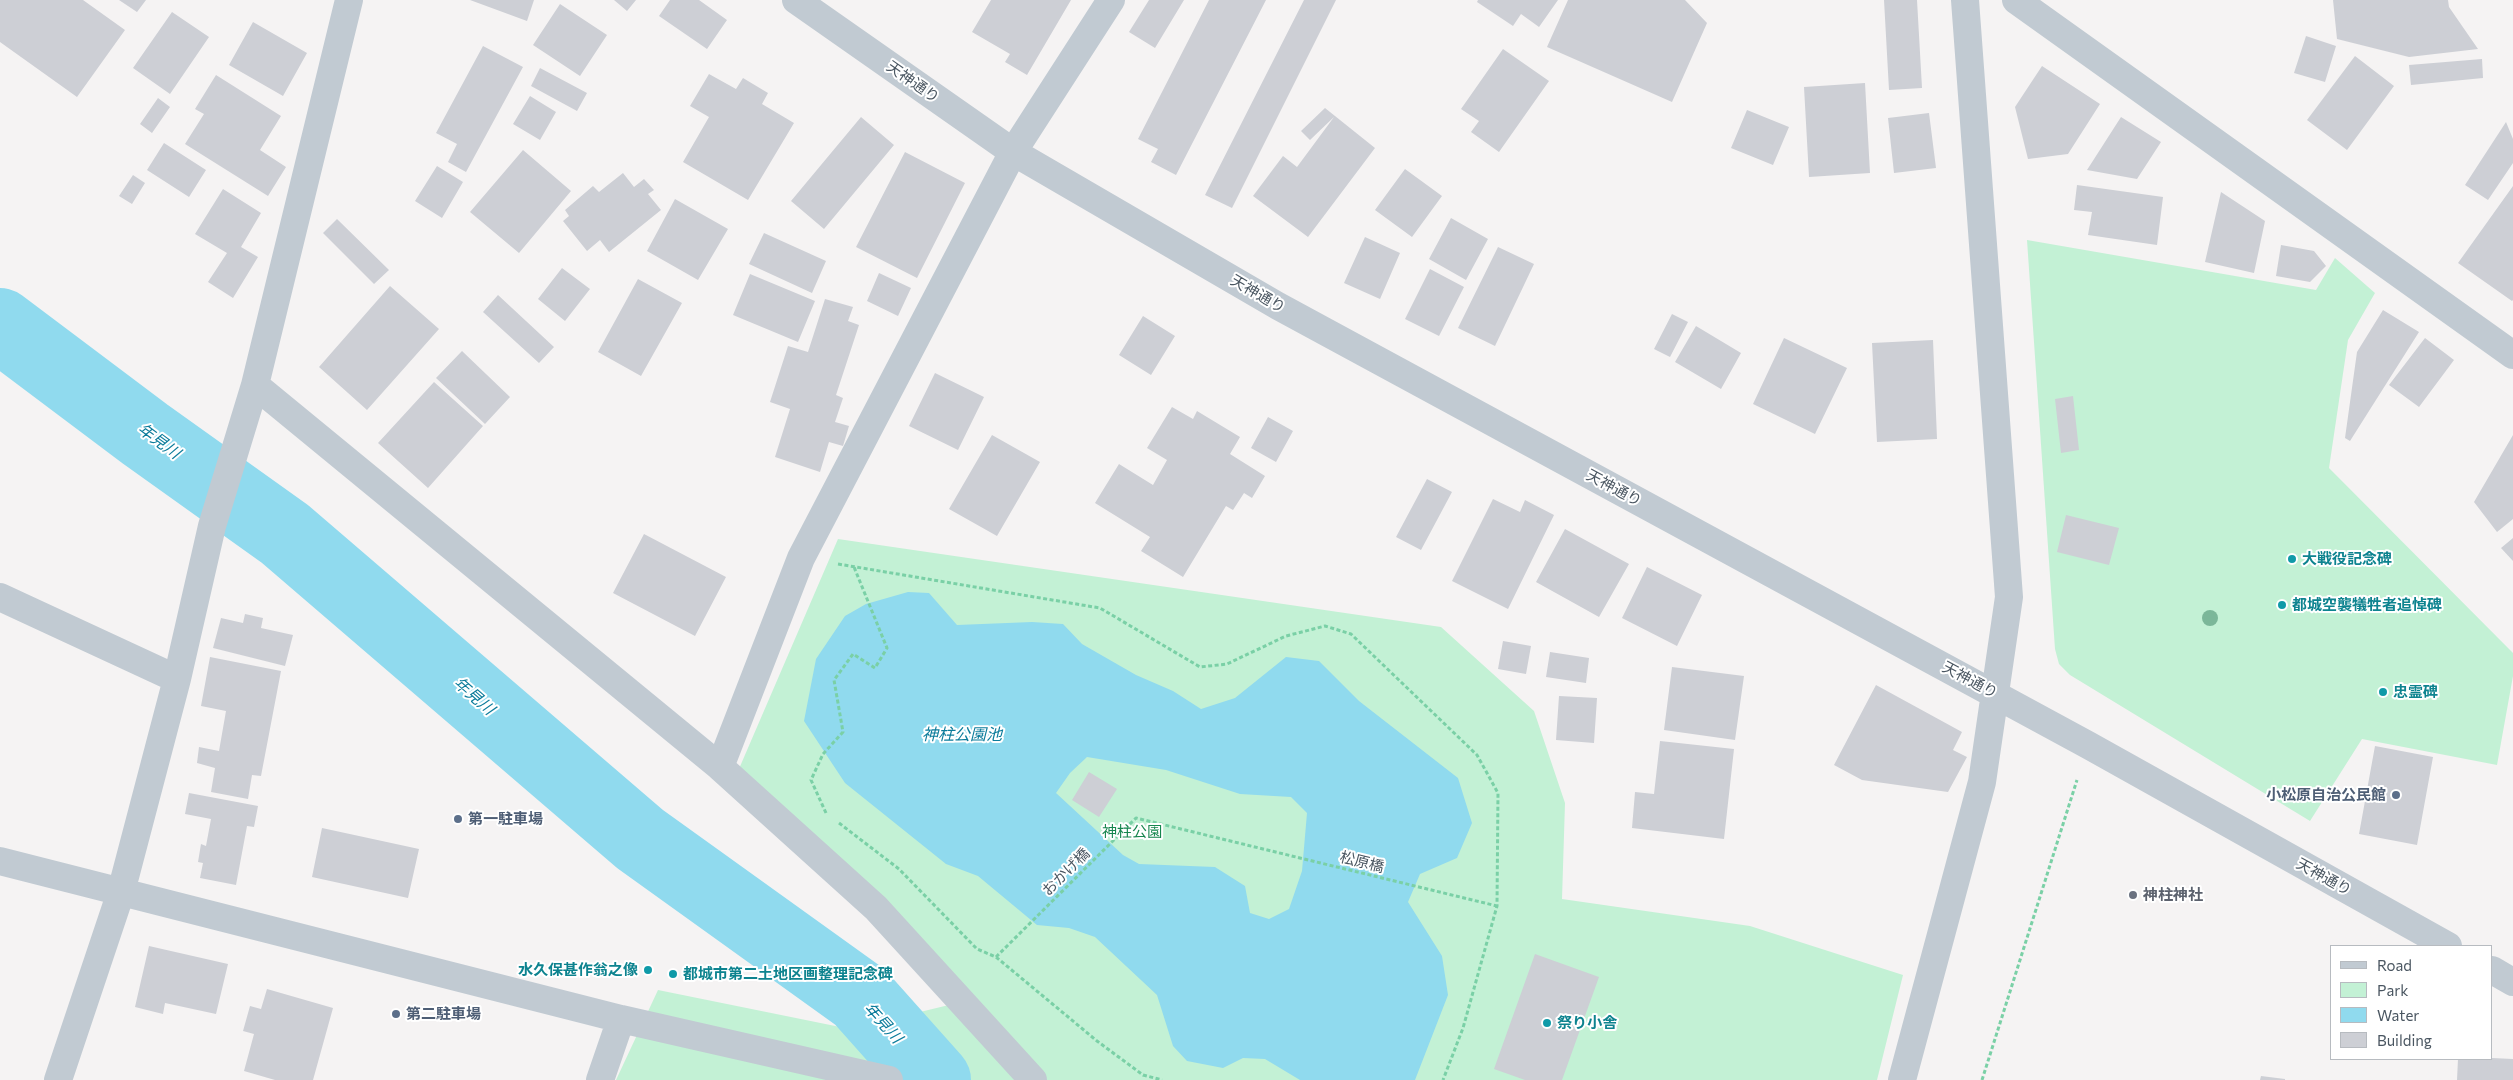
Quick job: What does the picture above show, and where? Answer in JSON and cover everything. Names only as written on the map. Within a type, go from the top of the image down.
[{"type":"street","points":[[58,1080],[120,892],[177,679],[212,526],[255,385],[349,0]]},
{"type":"street","name":"天神通り","points":[[796,0],[1013,152],[1278,306],[1996,694],[2446,945]]},
{"type":"street","points":[[720,767],[800,558],[1013,152],[1111,0]]},
{"type":"street","points":[[1902,1080],[1982,782],[2009,597],[1964,0]]},
{"type":"street","points":[[2016,0],[2513,355]]},
{"type":"street","points":[[255,385],[720,767],[876,908],[1033,1080]]},
{"type":"street","points":[[0,597],[177,679]]},
{"type":"street","points":[[0,861],[621,1019],[878,1078]]},
{"type":"street","points":[[2493,971],[2513,982]]},
{"type":"street","points":[[600,1080],[621,1019]]},
{"type":"path","points":[[800,558],[1100,608],[1200,667],[1227,664],[1286,636],[1325,626],[1351,634],[1477,755],[1498,793],[1497,906],[1463,1028],[1444,1080]]},
{"type":"path","points":[[854,567],[887,648],[875,668],[853,654],[834,680],[843,732],[822,754],[811,780],[826,813],[899,869],[922,895],[977,949],[996,957],[1097,1041],[1143,1075],[1162,1080]]},
{"type":"path","points":[[1982,1080],[2088,745]]},
{"type":"path","name":"おかげ橋","points":[[996,957],[1136,818],[1296,857]]},
{"type":"path","name":"松原橋","points":[[1296,857],[1497,906]]},
{"type":"green space","points":[[2027,240],[2316,290],[2335,258],[2375,293],[2348,340],[2329,468],[2513,653],[2513,676],[2497,765],[2362,739],[2310,821],[2070,675],[2059,664],[2055,649]]},
{"type":"green space","name":"神柱公園","points":[[838,539],[1441,627],[1534,711],[1565,803],[1562,899],[1750,926],[1903,975],[1877,1080],[616,1080],[658,990],[850,1029],[953,1004],[861,909],[729,792]]},
{"type":"water","name":"神柱公園池","points":[[908,592],[929,593],[957,625],[1032,622],[1063,624],[1082,644],[1136,675],[1173,691],[1201,709],[1235,698],[1286,657],[1319,661],[1359,701],[1458,778],[1472,823],[1457,858],[1420,874],[1408,902],[1442,956],[1448,995],[1415,1080],[1300,1080],[1265,1059],[1243,1058],[1223,1068],[1187,1061],[1173,1046],[1157,995],[1095,937],[1069,928],[1037,925],[978,876],[946,864],[845,783],[804,721],[816,659],[845,616],[866,604]],"holes":[[[1087,757],[1166,770],[1240,794],[1291,797],[1307,813],[1302,871],[1289,909],[1269,919],[1250,913],[1245,886],[1215,867],[1139,864],[1123,855],[1056,793],[1070,773]]]},
{"type":"building","points":[[0,0],[83,0],[125,30],[77,97],[0,42]]},
{"type":"building","points":[[119,0],[146,0],[137,12]]},
{"type":"building","points":[[470,0],[534,0],[527,21]]},
{"type":"building","points":[[614,0],[636,0],[627,11]]},
{"type":"building","points":[[670,0],[699,0],[727,20],[707,49],[659,16]]},
{"type":"building","points":[[991,0],[1071,0],[1027,75],[1005,62],[1010,54],[972,32]]},
{"type":"building","points":[[1149,0],[1184,0],[1155,48],[1129,32]]},
{"type":"building","points":[[1209,0],[1266,0],[1176,175],[1151,162],[1158,149],[1138,139]]},
{"type":"building","points":[[1304,0],[1336,0],[1232,208],[1205,195]]},
{"type":"building","points":[[1478,0],[1558,0],[1539,27],[1521,14],[1513,26],[1477,2]]},
{"type":"building","points":[[1568,0],[1685,0],[1707,23],[1672,102],[1547,47]]},
{"type":"building","points":[[1884,0],[1917,0],[1922,88],[1889,90]]},
{"type":"building","points":[[2333,0],[2448,0],[2449,7],[2478,49],[2409,57],[2337,39]]},
{"type":"building","points":[[560,4],[607,35],[580,76],[533,45]]},
{"type":"building","points":[[172,12],[209,37],[170,94],[133,68]]},
{"type":"building","points":[[253,22],[307,53],[283,96],[229,65]]},
{"type":"building","points":[[2306,36],[2336,46],[2325,82],[2294,73]]},
{"type":"building","points":[[483,46],[523,67],[466,172],[448,162],[457,144],[436,133]]},
{"type":"building","points":[[1503,49],[1549,81],[1499,152],[1471,132],[1479,121],[1461,109]]},
{"type":"building","points":[[2355,56],[2394,86],[2347,150],[2307,120]]},
{"type":"building","points":[[2482,59],[2483,78],[2411,85],[2409,65]]},
{"type":"building","points":[[2042,66],[2100,104],[2068,154],[2028,159],[2015,107]]},
{"type":"building","points":[[540,68],[587,93],[577,111],[531,86]]},
{"type":"building","points":[[709,74],[736,89],[743,78],[768,93],[762,104],[794,123],[748,200],[683,162],[709,117],[690,106]]},
{"type":"building","points":[[216,75],[281,116],[260,150],[286,167],[268,196],[185,144],[204,114],[195,109]]},
{"type":"building","points":[[1865,83],[1870,173],[1809,177],[1804,87]]},
{"type":"building","points":[[530,96],[556,112],[540,140],[513,124]]},
{"type":"building","points":[[158,98],[170,107],[152,133],[140,124]]},
{"type":"building","points":[[1325,108],[1375,148],[1308,237],[1253,196],[1283,156],[1297,167],[1334,117],[1310,140],[1301,131]]},
{"type":"building","points":[[1747,110],[1789,127],[1773,165],[1731,148]]},
{"type":"building","points":[[1929,113],[1936,168],[1894,173],[1888,118]]},
{"type":"building","points":[[861,117],[894,145],[824,229],[791,201]]},
{"type":"building","points":[[2121,117],[2161,142],[2137,179],[2087,170]]},
{"type":"building","points":[[2506,122],[2513,139],[2513,163],[2488,200],[2465,185]]},
{"type":"building","points":[[164,143],[206,170],[189,197],[147,170]]},
{"type":"building","points":[[523,150],[571,191],[519,253],[470,212]]},
{"type":"building","points":[[905,152],[965,183],[917,278],[856,247]]},
{"type":"building","points":[[437,166],[463,182],[442,218],[415,201]]},
{"type":"building","points":[[1405,169],[1442,196],[1412,237],[1375,210]]},
{"type":"building","points":[[623,173],[634,187],[644,179],[654,190],[648,194],[661,210],[609,252],[600,240],[587,251],[563,221],[569,216],[565,210],[593,186],[599,192]]},
{"type":"building","points":[[133,175],[145,183],[132,204],[119,196]]},
{"type":"building","points":[[2077,185],[2163,197],[2157,245],[2088,235],[2092,212],[2074,210]]},
{"type":"building","points":[[2513,186],[2513,300],[2512,301],[2458,263]]},
{"type":"building","points":[[223,189],[261,213],[241,247],[258,257],[233,298],[208,282],[227,253],[195,234]]},
{"type":"building","points":[[2221,192],[2265,221],[2254,273],[2205,262]]},
{"type":"building","points":[[675,199],[728,229],[698,280],[647,251]]},
{"type":"building","points":[[1451,218],[1488,239],[1466,280],[1429,259]]},
{"type":"building","points":[[337,219],[389,270],[374,284],[323,233]]},
{"type":"building","points":[[764,233],[826,261],[812,293],[749,264]]},
{"type":"building","points":[[1365,237],[1400,253],[1380,299],[1344,283]]},
{"type":"building","points":[[2281,245],[2314,251],[2326,266],[2310,282],[2276,276]]},
{"type":"building","points":[[1498,247],[1534,264],[1495,346],[1458,328]]},
{"type":"building","points":[[562,268],[590,289],[565,321],[538,299]]},
{"type":"building","points":[[1430,269],[1464,287],[1439,336],[1405,319]]},
{"type":"building","points":[[879,273],[911,288],[898,316],[867,301]]},
{"type":"building","points":[[750,274],[815,301],[798,342],[733,315]]},
{"type":"building","points":[[638,279],[682,303],[641,376],[598,352]]},
{"type":"building","points":[[390,286],[439,329],[367,410],[319,367]]},
{"type":"building","points":[[498,295],[554,347],[539,363],[483,312]]},
{"type":"building","points":[[825,299],[853,307],[848,321],[859,325],[836,395],[843,398],[835,422],[849,426],[843,446],[829,442],[820,472],[775,457],[790,409],[770,402],[788,346],[808,352]]},
{"type":"building","points":[[2383,310],[2419,332],[2350,441],[2345,438],[2357,352]]},
{"type":"building","points":[[1672,314],[1688,322],[1670,357],[1654,349]]},
{"type":"building","points":[[1143,316],[1175,336],[1151,375],[1119,355]]},
{"type":"building","points":[[1696,326],[1741,353],[1721,389],[1675,362]]},
{"type":"building","points":[[1784,338],[1847,368],[1815,434],[1753,404]]},
{"type":"building","points":[[2425,338],[2454,360],[2419,407],[2389,385]]},
{"type":"building","points":[[1933,340],[1937,439],[1877,442],[1872,343]]},
{"type":"building","points":[[462,351],[510,397],[485,424],[436,378]]},
{"type":"building","points":[[935,373],[984,397],[958,450],[909,426]]},
{"type":"building","points":[[434,382],[483,426],[428,488],[378,443]]},
{"type":"building","points":[[2073,396],[2079,450],[2061,453],[2055,399]]},
{"type":"building","points":[[1172,407],[1193,419],[1197,411],[1240,437],[1230,454],[1265,476],[1252,498],[1244,493],[1233,510],[1226,506],[1183,577],[1141,551],[1150,537],[1095,503],[1119,464],[1153,485],[1167,460],[1147,448]]},
{"type":"building","points":[[1268,417],[1293,431],[1276,462],[1251,448]]},
{"type":"building","points":[[992,435],[1040,462],[997,536],[949,509]]},
{"type":"building","points":[[2513,435],[2513,519],[2497,532],[2474,502]]},
{"type":"building","points":[[1427,479],[1452,492],[1421,550],[1396,537]]},
{"type":"building","points":[[1493,499],[1520,512],[1525,500],[1554,515],[1508,609],[1452,581]]},
{"type":"building","points":[[2066,515],[2119,528],[2109,565],[2057,552]]},
{"type":"building","points":[[1565,529],[1629,564],[1599,617],[1536,582]]},
{"type":"building","points":[[644,534],[726,577],[695,636],[613,593]]},
{"type":"building","points":[[2513,538],[2513,561],[2501,548]]},
{"type":"building","points":[[1647,567],[1702,595],[1677,646],[1622,618]]},
{"type":"building","points":[[245,614],[263,618],[261,628],[293,635],[285,666],[213,648],[221,618],[243,623]]},
{"type":"building","points":[[1503,641],[1531,646],[1526,674],[1498,669]]},
{"type":"building","points":[[1550,652],[1589,658],[1586,683],[1546,677]]},
{"type":"building","points":[[210,657],[281,671],[261,776],[252,775],[248,799],[211,792],[215,768],[197,763],[199,747],[219,751],[226,711],[201,706]]},
{"type":"building","points":[[1672,667],[1744,676],[1735,740],[1664,730]]},
{"type":"building","points":[[1876,685],[1962,732],[1953,750],[1967,757],[1948,792],[1862,780],[1834,765]]},
{"type":"building","points":[[1559,696],[1597,698],[1594,743],[1556,740]]},
{"type":"building","points":[[1660,741],[1734,749],[1724,839],[1632,828],[1635,792],[1654,794]]},
{"type":"building","name":"小松原自治公民館","points":[[2375,746],[2433,757],[2417,845],[2359,834]]},
{"type":"building","points":[[1089,772],[1117,789],[1099,817],[1072,800]]},
{"type":"building","points":[[189,793],[258,806],[254,827],[247,826],[236,885],[200,878],[203,863],[198,862],[201,844],[206,846],[211,819],[185,814]]},
{"type":"building","points":[[322,828],[419,849],[408,898],[312,877]]},
{"type":"building","points":[[149,946],[228,964],[216,1014],[165,1003],[163,1014],[135,1007]]},
{"type":"building","name":"祭り小舎","points":[[1535,954],[1599,977],[1562,1080],[1525,1080],[1494,1069]]},
{"type":"building","points":[[267,989],[333,1008],[313,1080],[275,1080],[244,1071],[254,1034],[243,1031],[250,1006],[261,1009]]},
{"type":"building","points":[[2513,1059],[2513,1080],[2457,1080],[2458,1060]]},
{"type":"building","points":[[2261,1076],[2285,1079],[2285,1080],[2260,1080]]},
{"type":"waterway","name":"年見川","points":[[0,325],[145,434],[285,534],[640,839],[860,997],[934,1080]]},
{"type":"place","name":"大戦役記念碑","points":[[2292,559]]},
{"type":"place","name":"都城空襲犠牲者追悼碑","points":[[2282,605]]},
{"type":"place","name":"忠霊碑","points":[[2383,692]]},
{"type":"place","name":"小松原自治公民館","points":[[2396,795]]},
{"type":"place","name":"第一駐車場","points":[[458,819]]},
{"type":"place","name":"神柱神社","points":[[2133,895]]},
{"type":"place","name":"水久保甚作翁之像","points":[[648,970]]},
{"type":"place","name":"都城市第二土地区画整理記念碑","points":[[673,974]]},
{"type":"place","name":"第二駐車場","points":[[396,1014]]},
{"type":"place","name":"祭り小舎","points":[[1547,1023]]}]
